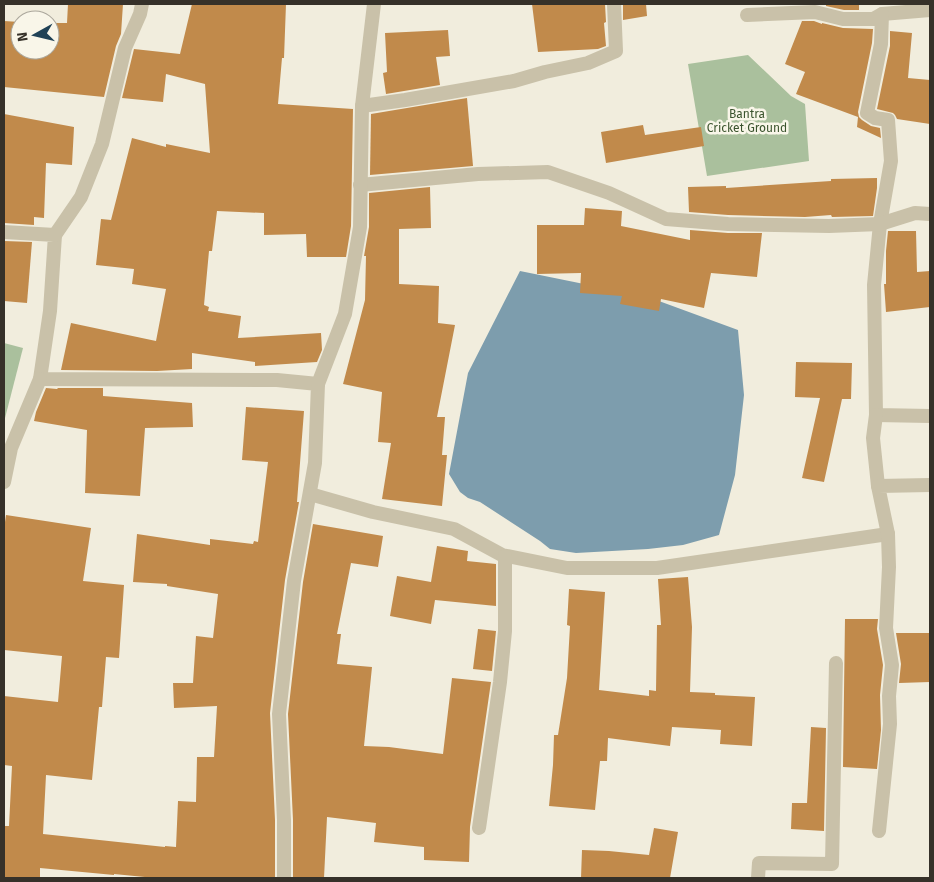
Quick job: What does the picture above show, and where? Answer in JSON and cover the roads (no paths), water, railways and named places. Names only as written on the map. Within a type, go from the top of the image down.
[{"type":"street","points":[[4,482],[11,448],[40,379],[50,311],[55,235],[81,197],[102,144],[125,48],[140,14],[142,4]]},
{"type":"street","points":[[284,878],[284,820],[279,714],[294,581],[315,463],[318,384],[345,314],[360,227],[362,106],[374,4]]},
{"type":"street","points":[[362,106],[514,81],[588,63],[616,51],[614,4]]},
{"type":"street","points":[[747,15],[816,8],[843,20],[873,19],[882,14],[930,10]]},
{"type":"street","points":[[879,831],[890,724],[889,696],[892,665],[886,628],[889,567],[888,534],[878,486],[873,438],[876,415],[874,285],[880,224],[890,161],[888,120],[874,118],[867,113],[881,44],[882,14]]},
{"type":"street","points":[[360,184],[478,174],[548,172],[609,193],[666,220],[728,224],[829,226],[880,224],[915,213],[930,214]]},
{"type":"street","points":[[4,232],[55,235]]},
{"type":"street","points":[[40,379],[277,380],[318,384]]},
{"type":"street","points":[[876,415],[930,416]]},
{"type":"street","points":[[878,486],[930,485]]},
{"type":"street","points":[[310,494],[373,512],[454,529],[505,556],[567,568],[657,568],[888,534]]},
{"type":"street","points":[[479,828],[500,682],[505,631],[505,556]]},
{"type":"street","points":[[758,878],[759,863],[832,864],[836,663]]},
{"type":"water","points":[[520,271],[648,297],[738,330],[744,395],[735,475],[719,535],[683,545],[648,549],[576,553],[550,549],[480,502],[468,498],[460,492],[449,474],[468,373]]},
{"type":"park label","name":"Bantra Cricket Ground","points":[[747,121]]}]
